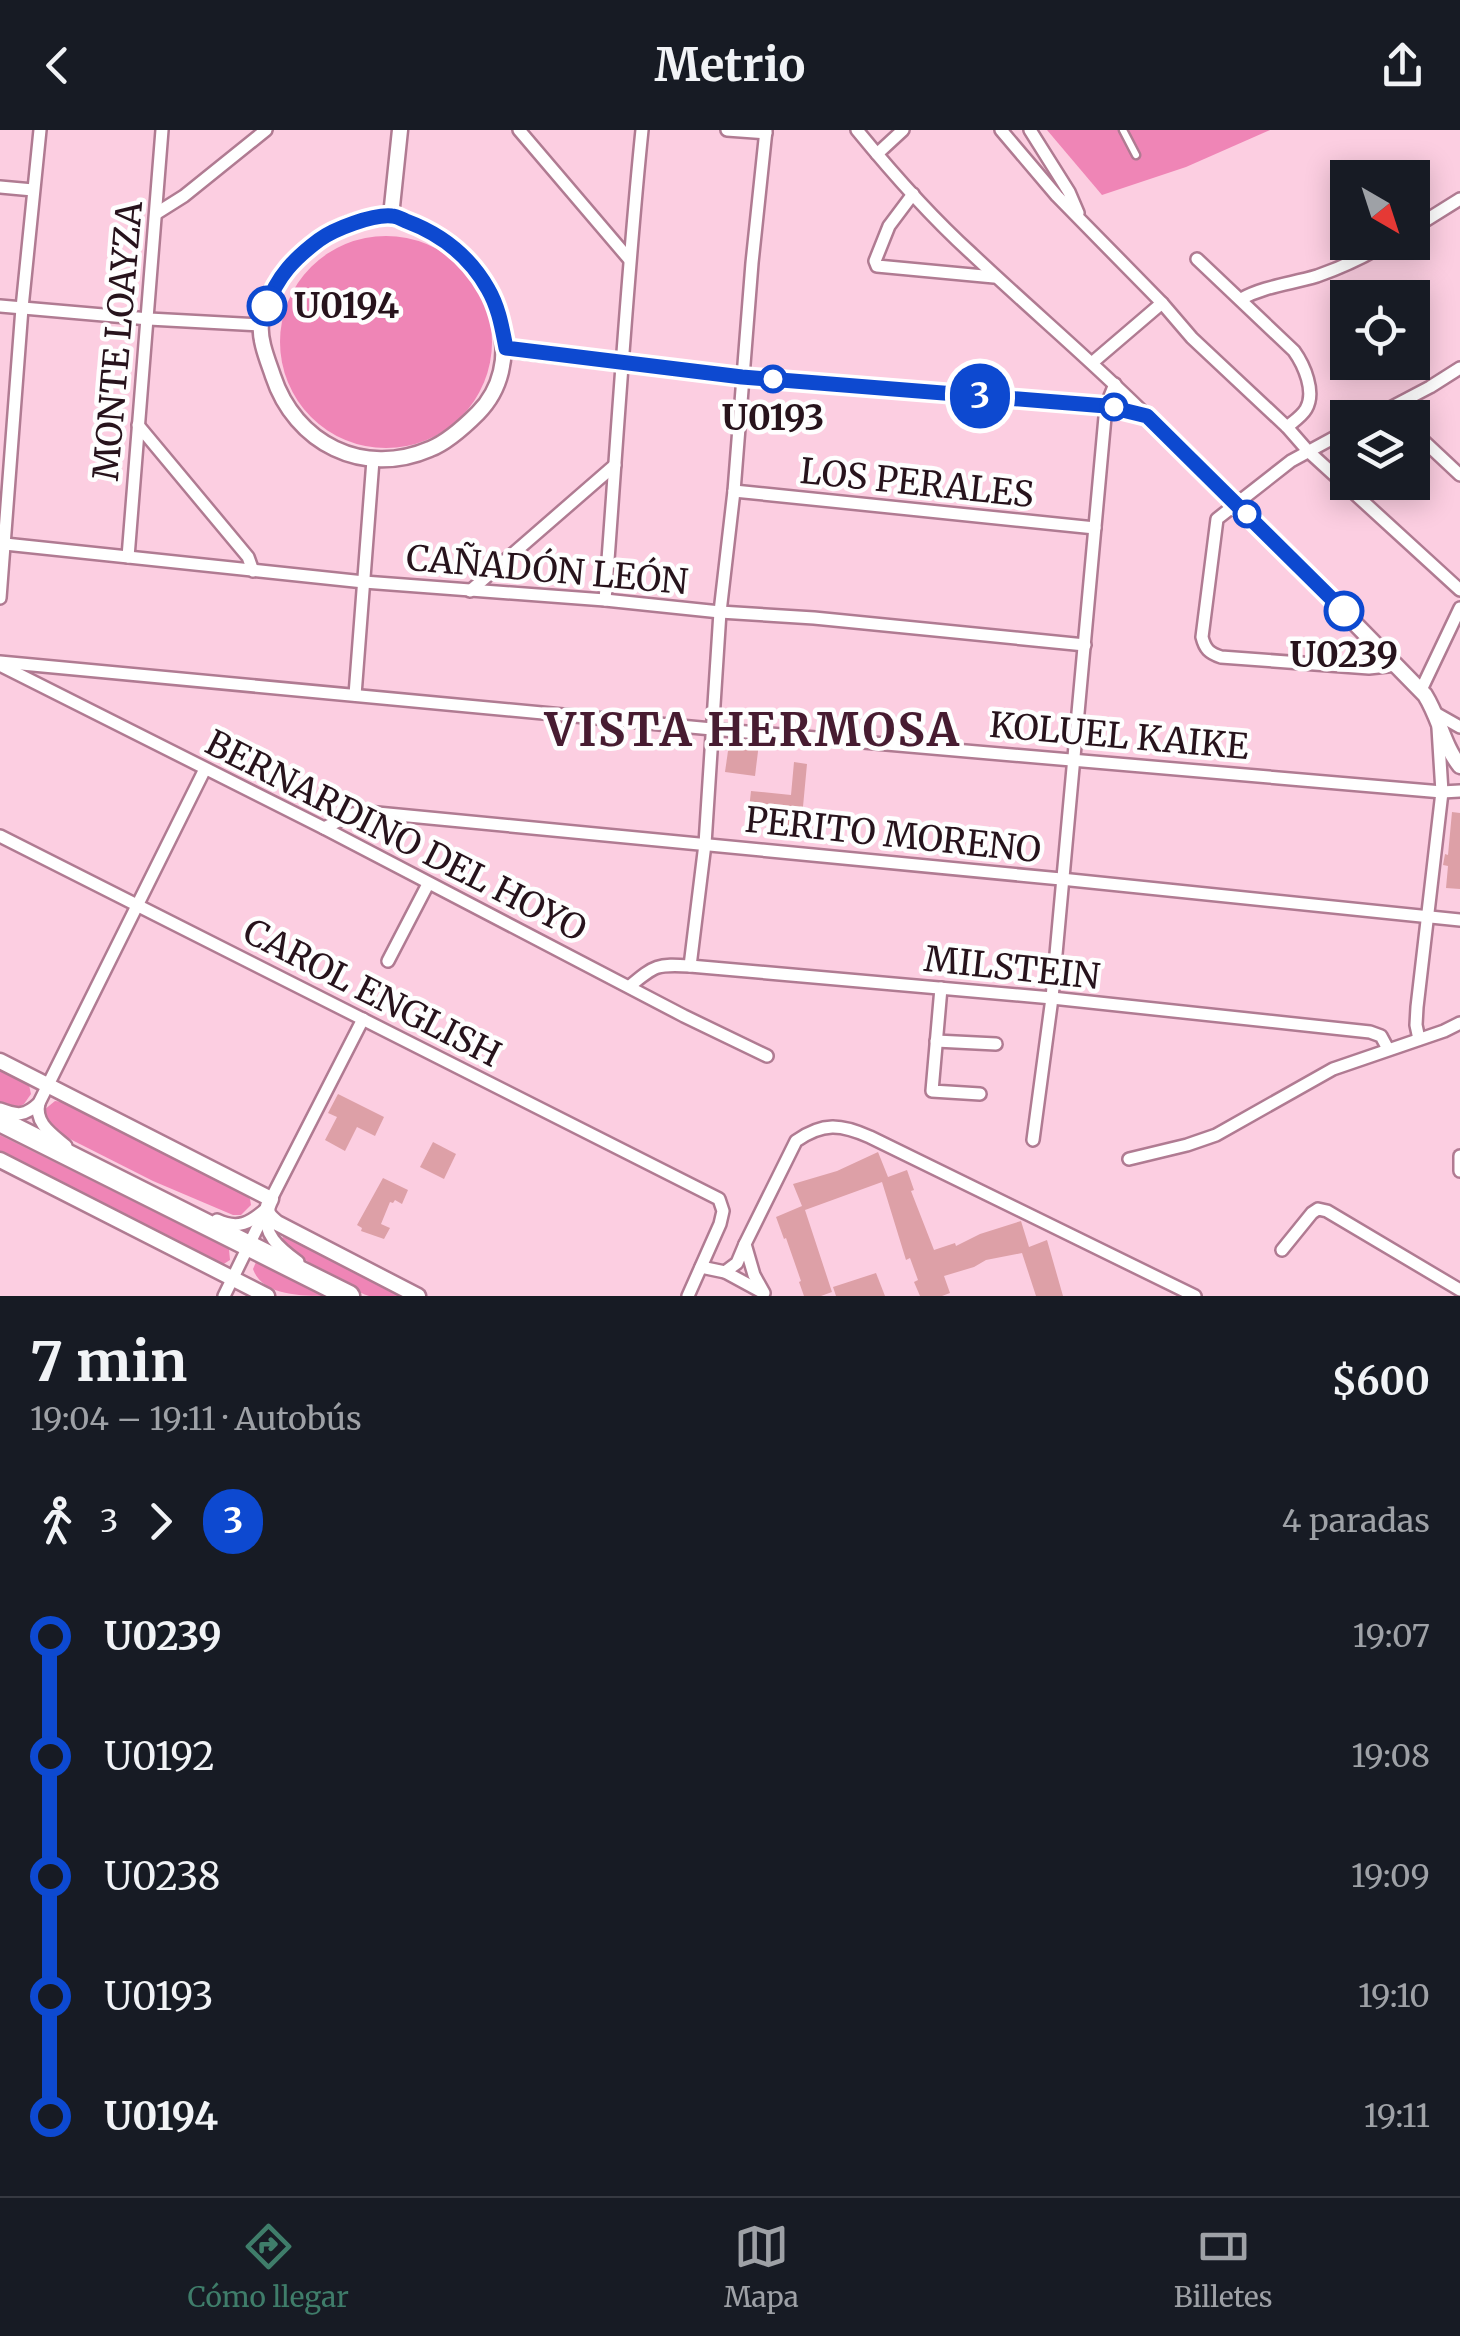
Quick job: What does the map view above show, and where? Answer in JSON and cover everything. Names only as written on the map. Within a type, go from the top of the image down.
[{"type":"highway","points":[[0,1120],[346,1294]]},
{"type":"street","points":[[0,598],[40,130]]},
{"type":"street","name":"MONTE LOAYZA","points":[[128,558],[162,130]]},
{"type":"street","points":[[156,212],[184,196],[266,130]]},
{"type":"street","points":[[391,216],[400,130]]},
{"type":"street","points":[[519,130],[629,259]]},
{"type":"street","points":[[606,600],[629,259],[642,130]]},
{"type":"street","points":[[690,966],[766,132],[728,130]]},
{"type":"street","points":[[857,130],[969,252],[1093,362],[1421,690],[1437,714],[1447,746],[1460,766]]},
{"type":"street","points":[[877,154],[903,130]]},
{"type":"street","points":[[1000,130],[1192,338],[1460,590]]},
{"type":"street","points":[[1030,130],[1069,192],[1079,217]]},
{"type":"street","points":[[0,187],[33,190]]},
{"type":"street","points":[[914,194],[888,226],[875,261],[877,266],[997,277]]},
{"type":"street","points":[[1430,218],[1460,199]]},
{"type":"street","points":[[391,216],[423,228],[452,246],[472,266],[489,290],[506,348],[496,384],[482,409],[458,431],[431,449],[374,460],[324,445],[292,413],[277,387],[261,326],[274,286],[295,258],[325,236],[354,222],[391,216]]},
{"type":"street","points":[[1196,259],[1302,362],[1310,399],[1305,412],[1287,427]]},
{"type":"street","points":[[1241,299],[1269,286],[1318,275],[1358,260]]},
{"type":"street","points":[[1093,362],[1162,303]]},
{"type":"street","points":[[0,306],[261,326]]},
{"type":"street","points":[[506,348],[742,377],[1106,406],[1147,416]]},
{"type":"street","points":[[1412,400],[1460,368]]},
{"type":"street","points":[[1033,1140],[1052,998],[1106,406],[1114,384]]},
{"type":"street","points":[[138,425],[248,557],[253,570]]},
{"type":"street","points":[[1330,439],[1291,461],[1217,519],[1202,637],[1205,648],[1221,657],[1369,668],[1397,665]]},
{"type":"street","points":[[1430,447],[1460,475]]},
{"type":"street","points":[[355,694],[374,460]]},
{"type":"street","points":[[470,591],[615,465]]},
{"type":"street","name":"LOS PERALES","points":[[734,491],[1095,528]]},
{"type":"street","name":"CAÑADÓN LEÓN","points":[[5,544],[364,582],[814,618],[1085,645]]},
{"type":"street","points":[[1421,690],[1460,608]]},
{"type":"street","name":"KOLUEL KAIKE","points":[[0,664],[1460,791]]},
{"type":"street","name":"BERNARDINO DEL HOYO","points":[[0,664],[767,1056]]},
{"type":"street","points":[[1437,714],[1460,727]]},
{"type":"street","points":[[1420,1039],[1417,1007],[1442,792],[1437,714]]},
{"type":"street","points":[[0,1109],[27,1114],[48,1086],[205,769]]},
{"type":"street","name":"PERITO MORENO","points":[[324,828],[367,812],[1460,920]]},
{"type":"street","name":"CAROL ENGLISH","points":[[0,836],[719,1199],[724,1211],[701,1267]]},
{"type":"street","points":[[388,961],[428,884]]},
{"type":"street","name":"MILSTEIN","points":[[630,986],[650,969],[663,964],[690,966],[1052,998],[1370,1032],[1381,1036],[1388,1049]]},
{"type":"street","points":[[941,988],[932,1091],[980,1094]]},
{"type":"street","points":[[224,1296],[363,1019]]},
{"type":"street","points":[[1129,1158],[1216,1135],[1333,1069],[1460,1023]]},
{"type":"street","points":[[936,1040],[996,1044]]},
{"type":"street","points":[[0,1061],[269,1204]]},
{"type":"street","points":[[38,1102],[37,1116],[43,1125],[99,1170]]},
{"type":"street","points":[[725,1272],[738,1264],[796,1141],[812,1130],[832,1126],[850,1128],[1195,1296]]},
{"type":"street","points":[[1460,1156],[1460,1171]]},
{"type":"street","points":[[2,1165],[267,1296]]},
{"type":"street","points":[[162,1202],[238,1226],[247,1224],[269,1204]]},
{"type":"street","points":[[269,1204],[266,1226],[273,1242],[346,1294]]},
{"type":"street","points":[[269,1204],[270,1218],[277,1223],[418,1296]]},
{"type":"street","points":[[1282,1250],[1312,1213],[1318,1209],[1327,1211],[1460,1290]]},
{"type":"street","points":[[745,1244],[754,1274],[767,1294]]},
{"type":"street","points":[[688,1296],[701,1267],[725,1272],[767,1294]]},
{"type":"lane","points":[[1123,130],[1136,154]]},
{"type":"shaded area","points":[[1047,130],[1270,130],[1186,167],[1102,195]]},
{"type":"shaded area","points":[[386,236],[427,244],[461,267],[484,301],[492,342],[484,383],[461,417],[427,440],[386,448],[345,440],[311,417],[288,383],[280,342],[288,301],[311,267],[345,244]]},
{"type":"shaded area","points":[[0,1069],[29,1085],[31,1094],[16,1109],[0,1103]]},
{"type":"shaded area","points":[[55,1101],[236,1188],[250,1199],[251,1205],[241,1215],[233,1215],[153,1181],[66,1137],[45,1119],[44,1110]]},
{"type":"shaded area","points":[[0,1135],[229,1249],[230,1260],[222,1265],[0,1152]]},
{"type":"shaded area","points":[[283,1237],[401,1296],[369,1296],[336,1280],[280,1241]]},
{"type":"shaded area","points":[[256,1262],[327,1296],[295,1295],[265,1285],[253,1269]]},
{"type":"building","points":[[739,741],[759,743],[755,776],[725,772],[728,751]]},
{"type":"building","points":[[794,762],[807,764],[801,828],[781,825],[782,812],[749,809],[751,791],[791,795]]},
{"type":"building","points":[[1452,812],[1460,813],[1460,889],[1446,888],[1448,866],[1443,865],[1445,854],[1448,855]]},
{"type":"building","points":[[338,1094],[384,1117],[375,1136],[357,1127],[345,1151],[325,1140],[337,1117],[328,1113]]},
{"type":"building","points":[[433,1142],[456,1154],[444,1179],[420,1167]]},
{"type":"building","points":[[878,1152],[888,1177],[907,1170],[934,1250],[955,1243],[956,1246],[1021,1221],[1029,1247],[1047,1240],[1063,1296],[1036,1296],[1022,1253],[986,1260],[944,1276],[950,1293],[920,1296],[914,1282],[918,1280],[910,1258],[906,1260],[882,1182],[805,1210],[832,1292],[804,1296],[776,1217],[802,1206],[793,1184],[837,1171]]},
{"type":"building","points":[[383,1178],[408,1190],[402,1204],[390,1202],[381,1224],[390,1228],[384,1239],[361,1231],[357,1225]]},
{"type":"building","points":[[876,1273],[885,1296],[836,1296],[833,1287]]},
{"type":"bus line","name":"3","points":[[267,306],[274,286],[295,258],[325,236],[354,222],[391,216],[423,228],[452,246],[472,266],[489,290],[506,348],[742,377],[1134,411],[1147,416],[1344,611]]},
{"type":"place","name":"U0194","points":[[267,306]]},
{"type":"place","name":"U0193","points":[[773,379]]},
{"type":"place","name":"U0239","points":[[1344,611]]},
{"type":"district","name":"VISTA HERMOSA","points":[[753,730]]}]
